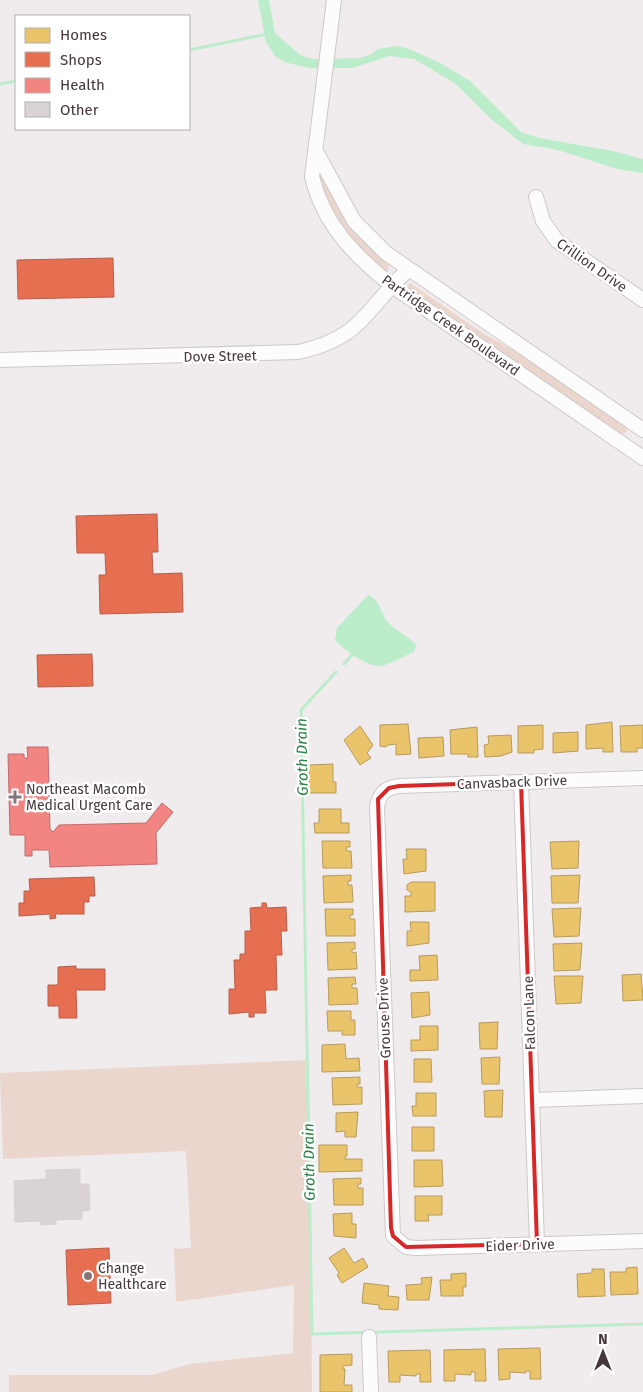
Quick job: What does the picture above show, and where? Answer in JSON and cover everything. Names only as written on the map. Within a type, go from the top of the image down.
[{"type":"street","name":"Partridge Creek Boulevard","points":[[334,0],[312,177],[329,220],[348,248],[391,285],[643,458]]},
{"type":"street","name":"Partridge Creek Boulevard","points":[[316,153],[354,221],[374,243],[408,270],[643,430]]},
{"type":"street","name":"Crillion Drive","points":[[536,197],[543,221],[557,241],[643,300]]},
{"type":"street","name":"Dove Street","points":[[0,360],[298,352],[327,344],[349,333],[370,314],[391,285],[408,270]]},
{"type":"street","name":"Canvasback Drive","points":[[382,792],[399,786],[643,778]]},
{"type":"street","name":"Falcon Lane","points":[[521,782],[537,1244]]},
{"type":"street","name":"Grouse Drive","points":[[382,792],[377,808],[391,1208],[393,1236],[398,1243]]},
{"type":"street","points":[[533,1100],[643,1096]]},
{"type":"street","name":"Eider Drive","points":[[398,1243],[406,1247],[417,1248],[643,1241]]},
{"type":"street","points":[[369,1337],[371,1392]]},
{"type":"highlighted area","points":[[521,782],[537,1244],[406,1247],[393,1236],[391,1228],[378,799],[389,788],[399,786]]},
{"type":"shaded area","points":[[258,0],[269,0],[275,33],[300,55],[312,59],[360,58],[378,49],[397,46],[409,49],[440,63],[470,81],[521,132],[539,138],[613,151],[643,159],[643,173],[617,169],[558,150],[523,144],[491,119],[456,84],[414,59],[389,56],[352,68],[309,68],[284,62],[275,56],[266,42]]},
{"type":"shaded area","points":[[320,174],[323,175],[339,207],[389,263],[388,271],[383,271],[374,263],[341,226],[324,198],[320,185]]},
{"type":"shaded area","points":[[410,283],[484,334],[526,357],[626,426],[627,432],[620,434],[407,287]]},
{"type":"shaded area","points":[[368,595],[375,599],[387,621],[416,645],[414,652],[385,665],[375,666],[356,657],[335,640],[337,628]]},
{"type":"shaded area","points":[[309,1060],[312,1392],[9,1392],[9,1375],[153,1375],[189,1364],[293,1353],[294,1285],[176,1302],[174,1249],[191,1248],[186,1151],[3,1159],[0,1073]]},
{"type":"building: Homes","points":[[612,722],[613,752],[603,752],[603,748],[586,749],[586,725]]},
{"type":"building: Homes","points":[[408,724],[411,754],[396,755],[396,744],[386,747],[380,746],[380,725]]},
{"type":"building: Homes","points":[[543,725],[543,749],[534,750],[534,753],[518,753],[518,726]]},
{"type":"building: Homes","points":[[643,725],[643,748],[637,748],[637,752],[621,752],[620,726]]},
{"type":"building: Homes","points":[[360,726],[373,745],[367,753],[371,758],[360,765],[344,740]]},
{"type":"building: Homes","points":[[477,727],[478,757],[468,757],[468,754],[451,754],[450,730]]},
{"type":"building: Homes","points":[[578,732],[578,751],[553,753],[553,733]]},
{"type":"building: Homes","points":[[511,735],[512,752],[501,756],[485,757],[484,745],[489,744],[488,736]]},
{"type":"building: Homes","points":[[443,737],[444,756],[419,758],[418,738]]},
{"type":"building: Homes","points":[[333,764],[333,782],[336,782],[336,793],[309,793],[309,765]]},
{"type":"building: Homes","points":[[319,809],[341,809],[341,823],[349,823],[349,833],[315,833],[314,823],[319,823]]},
{"type":"building: Homes","points":[[322,841],[350,841],[350,847],[346,847],[347,851],[351,851],[352,868],[323,868]]},
{"type":"building: Homes","points":[[579,841],[578,868],[552,869],[550,842]]},
{"type":"building: Homes","points":[[406,849],[426,849],[426,871],[404,874],[403,859],[407,859]]},
{"type":"building: Homes","points":[[351,875],[351,881],[348,881],[348,885],[352,885],[353,902],[324,903],[323,876]]},
{"type":"building: Homes","points":[[580,875],[578,903],[552,903],[551,876]]},
{"type":"building: Homes","points":[[411,882],[435,882],[435,911],[405,912],[405,896],[411,896],[411,892],[407,890],[407,885]]},
{"type":"building: Homes","points":[[581,908],[579,936],[554,937],[552,909]]},
{"type":"building: Homes","points":[[325,909],[353,909],[353,915],[350,915],[350,919],[355,919],[355,936],[326,936]]},
{"type":"building: Homes","points":[[410,922],[429,922],[429,943],[407,946],[407,931],[411,931]]},
{"type":"building: Homes","points":[[355,942],[355,949],[352,949],[352,953],[356,952],[357,969],[328,970],[327,943]]},
{"type":"building: Homes","points":[[582,943],[580,970],[554,971],[553,944]]},
{"type":"building: Homes","points":[[437,955],[438,980],[410,981],[410,970],[420,970],[419,956]]},
{"type":"building: Homes","points":[[641,974],[643,1000],[623,1001],[622,975]]},
{"type":"building: Homes","points":[[554,976],[583,976],[581,1003],[556,1004]]},
{"type":"building: Homes","points":[[355,977],[356,984],[352,984],[352,988],[357,988],[358,1004],[329,1005],[328,978]]},
{"type":"building: Homes","points":[[429,992],[430,1015],[412,1018],[411,993]]},
{"type":"building: Homes","points":[[327,1011],[351,1011],[351,1020],[355,1020],[355,1035],[342,1035],[342,1031],[328,1031]]},
{"type":"building: Homes","points":[[498,1022],[497,1049],[480,1049],[479,1023]]},
{"type":"building: Homes","points":[[420,1026],[438,1026],[438,1050],[411,1051],[411,1040],[420,1040]]},
{"type":"building: Homes","points":[[345,1044],[346,1059],[359,1058],[360,1071],[322,1072],[322,1045]]},
{"type":"building: Homes","points":[[500,1057],[499,1084],[482,1084],[481,1058]]},
{"type":"building: Homes","points":[[414,1059],[431,1059],[432,1082],[414,1082]]},
{"type":"building: Homes","points":[[360,1077],[360,1084],[357,1084],[357,1087],[362,1087],[362,1104],[333,1105],[332,1078]]},
{"type":"building: Homes","points":[[503,1090],[502,1117],[485,1117],[484,1091]]},
{"type":"building: Homes","points":[[416,1093],[436,1093],[436,1116],[413,1116],[412,1106],[416,1106]]},
{"type":"building: Homes","points":[[358,1112],[356,1137],[345,1137],[345,1131],[336,1132],[336,1113]]},
{"type":"building: Homes","points":[[412,1127],[434,1127],[434,1151],[412,1151]]},
{"type":"building: Homes","points":[[319,1145],[347,1145],[347,1156],[345,1156],[345,1159],[362,1159],[362,1171],[319,1172]]},
{"type":"building: Homes","points":[[414,1160],[442,1160],[443,1186],[414,1187]]},
{"type":"building: Homes","points":[[361,1178],[361,1184],[358,1184],[358,1188],[363,1188],[363,1205],[334,1205],[333,1179]]},
{"type":"building: Homes","points":[[415,1196],[442,1196],[442,1215],[428,1215],[429,1221],[415,1221]]},
{"type":"building: Homes","points":[[352,1213],[352,1224],[356,1224],[356,1238],[334,1236],[333,1214]]},
{"type":"building: Homes","points":[[344,1248],[354,1263],[363,1258],[368,1267],[342,1283],[337,1275],[339,1273],[329,1258]]},
{"type":"building: Homes","points":[[637,1267],[638,1294],[611,1295],[610,1272],[626,1272],[626,1268]]},
{"type":"building: Homes","points":[[592,1269],[604,1269],[605,1296],[578,1297],[577,1274],[592,1273]]},
{"type":"building: Homes","points":[[466,1273],[466,1287],[463,1287],[463,1296],[441,1296],[440,1280],[451,1280],[451,1274]]},
{"type":"building: Homes","points":[[432,1277],[429,1300],[407,1300],[406,1285],[422,1284],[421,1278]]},
{"type":"building: Homes","points":[[364,1283],[389,1286],[388,1296],[399,1297],[398,1310],[379,1309],[379,1305],[362,1303]]},
{"type":"building: Homes","points":[[540,1348],[541,1379],[530,1379],[530,1371],[526,1371],[526,1373],[510,1372],[510,1379],[499,1380],[498,1349]]},
{"type":"building: Homes","points":[[485,1349],[486,1381],[475,1381],[475,1372],[471,1372],[471,1375],[455,1374],[455,1381],[444,1381],[444,1350]]},
{"type":"building: Homes","points":[[430,1350],[431,1382],[420,1382],[420,1374],[416,1374],[416,1376],[400,1375],[400,1382],[389,1382],[388,1351]]},
{"type":"building: Homes","points":[[352,1354],[352,1365],[343,1366],[343,1369],[345,1369],[344,1385],[352,1385],[352,1392],[320,1392],[320,1355]]},
{"type":"building: Shops","points":[[113,258],[114,297],[18,299],[17,260]]},
{"type":"building: Shops","points":[[157,514],[158,552],[152,552],[153,574],[182,573],[183,612],[100,614],[99,575],[106,575],[105,553],[77,553],[76,516]]},
{"type":"building: Shops","points":[[92,654],[93,686],[38,687],[37,655]]},
{"type":"building: Shops","points":[[94,877],[95,896],[89,896],[89,902],[84,902],[84,914],[55,914],[56,918],[50,919],[50,914],[19,916],[19,903],[24,903],[24,891],[30,891],[29,879]]},
{"type":"building: Shops","points":[[262,903],[266,903],[267,908],[286,907],[287,931],[281,931],[282,955],[276,955],[277,990],[265,990],[266,1013],[254,1013],[254,1017],[249,1017],[249,1012],[229,1014],[229,989],[235,989],[234,960],[240,960],[240,954],[245,954],[245,931],[251,931],[250,908],[262,907]]},
{"type":"building: Shops","points":[[76,966],[76,969],[105,969],[105,990],[76,990],[77,1018],[59,1018],[59,1006],[48,1006],[48,985],[58,985],[58,967]]},
{"type":"building: Shops","name":"Change Healthcare","points":[[109,1248],[111,1303],[68,1305],[66,1250]]},
{"type":"building: Health","points":[[27,747],[48,747],[50,829],[53,832],[59,825],[146,823],[162,803],[173,812],[156,833],[157,864],[50,867],[49,850],[32,850],[32,856],[25,856],[25,835],[10,835],[8,754],[24,754],[24,758],[28,758]]},
{"type":"building: Other","points":[[80,1169],[80,1184],[89,1184],[90,1210],[82,1211],[82,1219],[56,1220],[56,1224],[41,1225],[41,1221],[15,1222],[14,1181],[46,1179],[46,1170]]},
{"type":"waterway","points":[[190,50],[267,34]]},
{"type":"waterway","points":[[0,84],[15,81]]},
{"type":"waterway","name":"Groth Drain","points":[[344,664],[353,654]]},
{"type":"waterway","name":"Groth Drain","points":[[336,672],[301,710],[312,1334],[643,1324]]},
{"type":"place","name":"Northeast Macomb Medical Urgent Care","points":[[15,797]]},
{"type":"place","name":"Change Healthcare","points":[[88,1276]]}]
